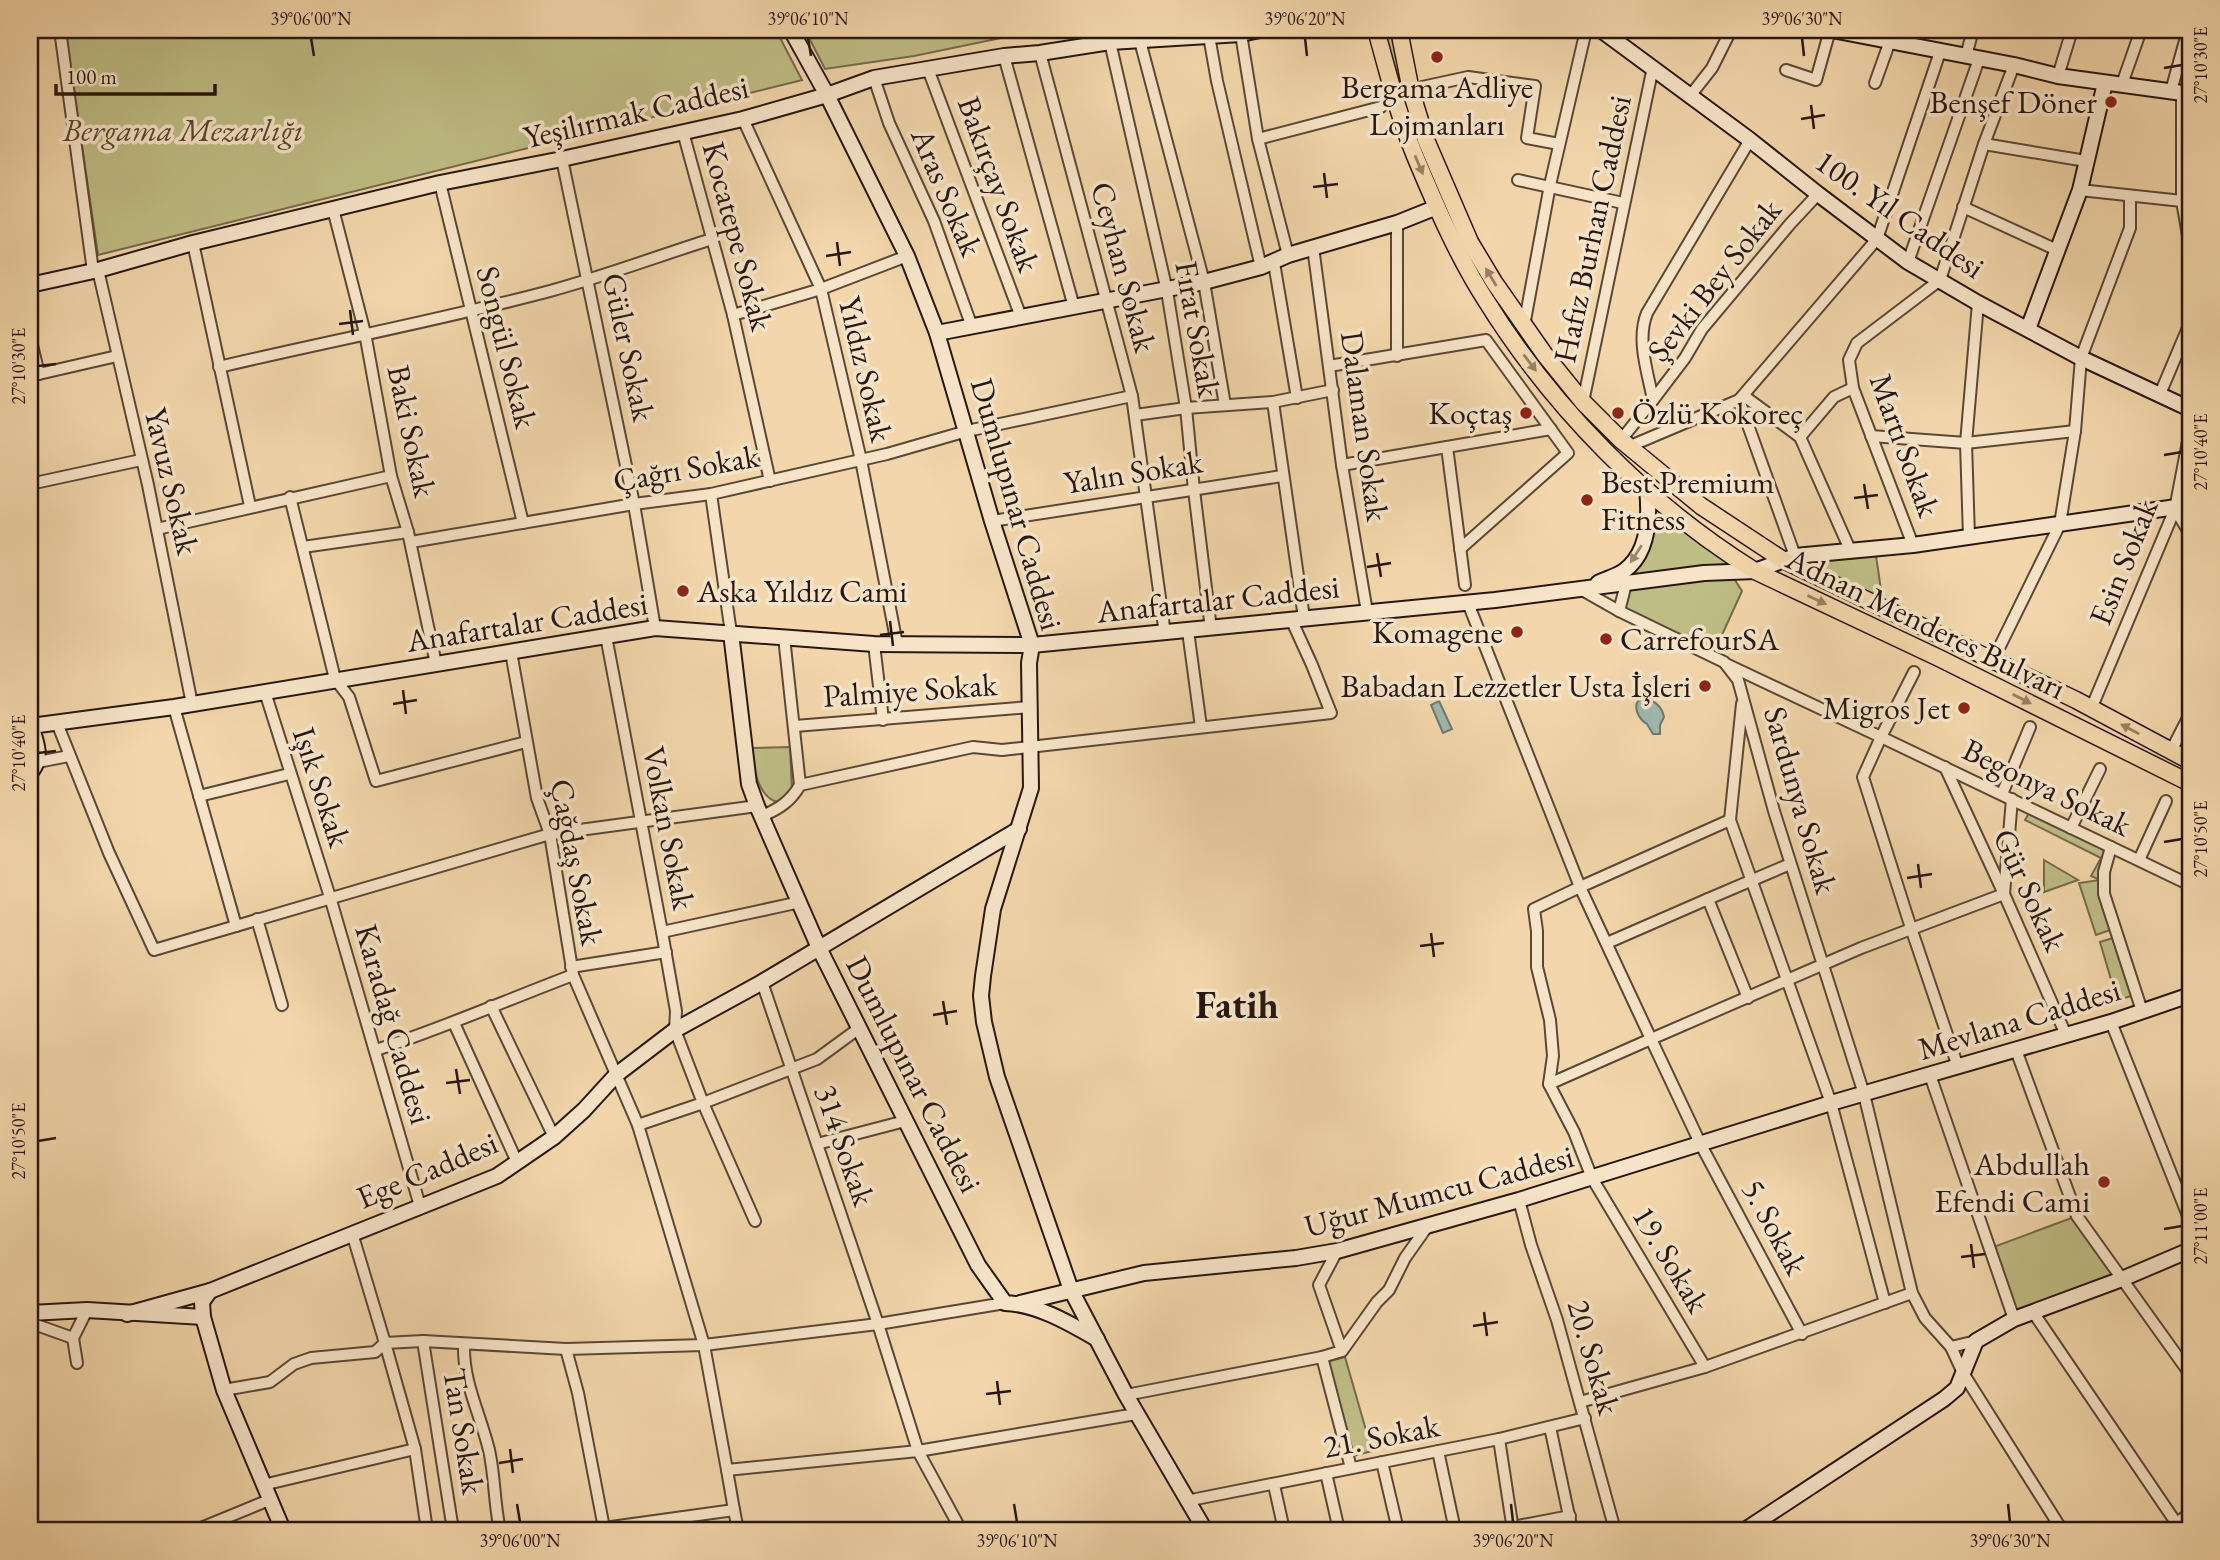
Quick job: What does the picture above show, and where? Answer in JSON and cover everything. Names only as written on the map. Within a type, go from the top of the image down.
[{"type":"main road","name":"Adnan Menderes Bulvarı","points":[[1376,30],[1410,141],[1437,207],[1484,297],[1533,367],[1573,417],[1607,453],[1670,509],[1755,571],[1939,658],[2190,783]]},
{"type":"main road","name":"Adnan Menderes Bulvarı","points":[[1399,30],[1413,99],[1426,140],[1470,242],[1524,327],[1583,402],[1624,443],[1701,506],[1762,547],[1789,558],[2190,761]]},
{"type":"street","name":"Yavuz Sokak","points":[[60,30],[95,271],[142,460],[192,704]]},
{"type":"street","name":"Dumlupınar Caddesi","points":[[791,30],[827,95],[906,256],[937,334],[1032,645],[1029,663],[1031,789],[1019,829],[819,948],[978,1265],[1005,1303]]},
{"type":"street","name":"Yeşilırmak Caddesi","points":[[30,285],[95,271],[193,243],[440,183],[743,119],[827,95],[874,78],[1004,56],[1110,42],[1241,34],[1258,30]]},
{"type":"street","points":[[1524,327],[1550,186],[1586,30]]},
{"type":"street","name":"100. Yıl Caddesi","points":[[1601,30],[1908,262],[2081,358],[2190,409]]},
{"type":"street","points":[[1690,96],[1712,68],[1731,30]]},
{"type":"street","points":[[1786,70],[1816,80],[1831,30],[2058,76],[2181,93]]},
{"type":"street","points":[[1908,262],[1973,58],[1973,30]]},
{"type":"street","points":[[2058,76],[2072,30]]},
{"type":"street","points":[[2122,84],[2141,30]]},
{"type":"street","points":[[2188,30],[2181,93],[2182,201],[2190,247]]},
{"type":"street","points":[[1241,34],[1258,139],[1288,255]]},
{"type":"street","points":[[1209,36],[1222,101],[1267,265],[1297,398]]},
{"type":"street","points":[[1140,41],[1204,282],[1225,405]]},
{"type":"street","points":[[1875,83],[1890,41]]},
{"type":"street","name":"Fırat Sokak","points":[[1110,42],[1167,291],[1186,408],[1210,629]]},
{"type":"street","points":[[1624,443],[1742,398],[1877,239],[1940,52]]},
{"type":"street","name":"Ceyhan Sokak","points":[[1040,53],[1132,396],[1165,634]]},
{"type":"street","points":[[1004,56],[1074,307]]},
{"type":"street","points":[[1940,279],[1984,144],[2014,65]]},
{"type":"street","name":"Hafız Burhan Caddesi","points":[[1583,402],[1653,67]]},
{"type":"street","name":"Bakırçay Sokak","points":[[928,69],[1021,317]]},
{"type":"street","points":[[1422,88],[1468,77],[1535,86],[1527,138],[1559,144]]},
{"type":"street","name":"Aras Sokak","points":[[874,78],[889,123],[934,221],[972,327]]},
{"type":"street","points":[[2028,330],[2080,190],[2105,83]]},
{"type":"street","points":[[1258,139],[1381,107]]},
{"type":"street","name":"Yıldız Sokak","points":[[743,119],[821,289],[861,460],[897,644]]},
{"type":"street","name":"Kocatepe Sokak","points":[[683,132],[733,315],[770,481]]},
{"type":"street","points":[[1653,400],[1642,325],[1750,140]]},
{"type":"street","points":[[1984,144],[2085,162]]},
{"type":"street","name":"Güler Sokak","points":[[562,159],[634,504],[655,628]]},
{"type":"street","points":[[1518,180],[1623,203]]},
{"type":"street","name":"Songül Sokak","points":[[440,183],[523,523]]},
{"type":"street","points":[[2080,190],[2182,201]]},
{"type":"street","name":"Şevki Bey Sokak","points":[[1624,443],[1685,358],[1702,329],[1818,194]]},
{"type":"street","points":[[2000,646],[2060,524],[2075,431],[2081,358],[2130,228],[2130,196]]},
{"type":"street","points":[[937,334],[1204,282],[1267,265],[1288,255],[1397,223],[1437,207]]},
{"type":"street","points":[[1963,207],[2057,250]]},
{"type":"street","name":"Baki Sokak","points":[[333,209],[365,333],[391,476],[409,537],[436,664]]},
{"type":"street","points":[[1397,223],[1398,356]]},
{"type":"street","points":[[219,367],[471,311],[712,239]]},
{"type":"street","points":[[193,243],[250,506]]},
{"type":"street","name":"Dalaman Sokak","points":[[1313,247],[1342,465],[1367,612]]},
{"type":"street","points":[[733,315],[821,289],[906,256]]},
{"type":"street","name":"Martı Sokak","points":[[1913,545],[1853,388],[1849,360],[1857,343],[1940,279]]},
{"type":"street","points":[[1969,537],[1966,443],[1978,303]]},
{"type":"street","points":[[2160,394],[2190,323]]},
{"type":"street","points":[[30,337],[34,375],[117,356]]},
{"type":"street","points":[[1329,366],[1486,340],[1551,429],[1568,453],[1460,549]]},
{"type":"street","points":[[1800,437],[1834,397],[1853,388]]},
{"type":"street","points":[[1135,415],[1186,408],[1273,402],[1333,390]]},
{"type":"street","name":"Çağrı Sokak","points":[[303,548],[523,523],[711,494],[861,460],[967,431],[1132,396]]},
{"type":"street","points":[[1742,398],[1800,437],[1851,552]]},
{"type":"street","points":[[1742,398],[1789,558]]},
{"type":"street","points":[[800,785],[973,747],[1002,750],[1331,713],[1297,619],[1273,402]]},
{"type":"street","points":[[1342,465],[1551,429]]},
{"type":"street","name":"Esin Sokak","points":[[2091,709],[2175,509],[2190,430]]},
{"type":"street","points":[[1871,436],[1966,443],[2075,431]]},
{"type":"street","points":[[1447,447],[1465,585]]},
{"type":"street","points":[[30,484],[142,460]]},
{"type":"street","points":[[157,529],[391,476]]},
{"type":"street","name":"Yalın Sokak","points":[[992,521],[1282,476]]},
{"type":"street","points":[[1582,590],[1624,571],[1642,550],[1650,513],[1647,489]]},
{"type":"street","points":[[711,494],[749,784],[819,948]]},
{"type":"street","points":[[290,497],[335,679],[349,696],[376,781],[526,742]]},
{"type":"street","name":"Anafartalar Caddesi","points":[[34,768],[38,746],[31,724],[174,707],[655,628],[874,644],[1032,645],[1468,603],[1704,573],[1755,571],[1789,558],[1913,545],[2190,505]]},
{"type":"street","points":[[2175,509],[2190,534]]},
{"type":"street","points":[[1704,573],[1738,561],[1762,547]]},
{"type":"street","points":[[1619,611],[1626,584]]},
{"type":"street","points":[[1582,590],[1724,662]]},
{"type":"street","name":"5. Sokak","points":[[1468,603],[1580,887],[1701,1145],[1802,1334]]},
{"type":"street","points":[[1188,631],[1201,727]]},
{"type":"street","name":"Volkan Sokak","points":[[606,636],[663,932],[676,1011],[675,1030],[703,1103],[755,1221]]},
{"type":"street","points":[[57,723],[109,853],[154,950],[550,834],[643,822],[777,810],[792,798],[800,785],[784,637]]},
{"type":"street","points":[[874,644],[883,720]]},
{"type":"street","name":"Çağdaş Sokak","points":[[511,652],[537,798],[550,834],[572,971],[638,1125],[704,1345],[738,1530]]},
{"type":"street","name":"Sardunya Sokak","points":[[1724,662],[1738,680],[1743,695],[1790,864],[1864,1094],[1912,1293],[1926,1318],[1951,1347],[1964,1373],[2062,1530]]},
{"type":"street","name":"Begonya Sokak","points":[[1724,662],[2190,885]]},
{"type":"street","points":[[1914,672],[1863,777],[1958,1067]]},
{"type":"street","name":"Işık Sokak","points":[[265,692],[330,897]]},
{"type":"street","points":[[1743,695],[1730,820],[1831,1103],[1885,1303]]},
{"type":"street","points":[[174,707],[236,926]]},
{"type":"street","name":"Palmiye Sokak","points":[[794,726],[1030,707]]},
{"type":"street","points":[[2172,751],[2190,714]]},
{"type":"street","points":[[1549,1084],[1911,928],[2004,894],[2007,796],[2030,727]]},
{"type":"street","points":[[34,768],[69,756]]},
{"type":"street","name":"Gür Sokak","points":[[1945,767],[2066,1035]]},
{"type":"street","points":[[2071,828],[2100,769]]},
{"type":"street","points":[[199,796],[289,774]]},
{"type":"street","points":[[2139,860],[2166,801]]},
{"type":"street","points":[[1549,1084],[1553,1056],[1550,1020],[1537,967],[1534,909],[1730,820]]},
{"type":"street","points":[[1019,829],[993,909],[981,996],[997,1077],[1071,1290],[1136,1413],[1205,1530]]},
{"type":"street","points":[[2110,847],[2104,872],[2104,894],[2143,1011]]},
{"type":"street","points":[[1607,943],[1790,864]]},
{"type":"street","name":"Karadağ Caddesi","points":[[330,897],[420,1206]]},
{"type":"street","points":[[1709,899],[1748,998]]},
{"type":"street","points":[[663,932],[800,901]]},
{"type":"street","points":[[257,919],[282,1005]]},
{"type":"street","name":"Ege Caddesi","points":[[127,1314],[210,1290],[497,1176],[554,1137],[584,1110],[616,1075],[675,1030],[819,948]]},
{"type":"street","points":[[376,1050],[454,1023],[572,971],[666,952]]},
{"type":"street","name":"314 Sokak","points":[[762,982],[878,1324],[918,1451],[961,1530]]},
{"type":"street","name":"Mevlana Caddesi","points":[[1864,1094],[2111,1022],[2190,995]]},
{"type":"street","points":[[492,1006],[554,1137]]},
{"type":"street","points":[[2111,1022],[2190,1221]]},
{"type":"street","points":[[454,1023],[517,1162]]},
{"type":"street","points":[[638,1125],[817,1059],[859,1029]]},
{"type":"street","points":[[2016,1050],[2077,1216],[2190,1374]]},
{"type":"street","points":[[1930,1075],[2014,1319]]},
{"type":"street","name":"19. Sokak","points":[[1549,1084],[1574,1132],[1592,1178],[1705,1367]]},
{"type":"street","name":"Uğur Mumcu Caddesi","points":[[1020,1303],[1144,1273],[1296,1258],[1337,1251],[1519,1200],[1864,1094]]},
{"type":"street","points":[[817,1144],[905,1121]]},
{"type":"street","name":"20. Sokak","points":[[1519,1200],[1585,1418],[1615,1530]]},
{"type":"street","points":[[1126,1395],[1342,1351],[1377,1302],[1389,1290],[1405,1258],[1429,1224]]},
{"type":"street","points":[[352,1233],[415,1449],[427,1530]]},
{"type":"street","points":[[1951,1347],[1976,1341],[2014,1319],[2122,1279],[2190,1250]]},
{"type":"street","points":[[1337,1251],[1319,1285],[1342,1351]]},
{"type":"street","points":[[210,1290],[202,1302],[203,1317],[224,1390],[283,1530]]},
{"type":"street","points":[[1580,1402],[1705,1367],[1912,1293]]},
{"type":"street","points":[[224,1390],[270,1382],[294,1364],[311,1358],[375,1352],[385,1343],[423,1341],[566,1349],[704,1345],[878,1324],[1005,1303],[1020,1303],[1068,1322],[1098,1339]]},
{"type":"street","points":[[78,1363],[73,1338],[87,1310]]},
{"type":"street","name":"Ege Caddesi","points":[[30,1318],[87,1310],[203,1317]]},
{"type":"street","points":[[2033,1312],[2178,1527]]},
{"type":"street","points":[[30,1318],[73,1338]]},
{"type":"street","name":"Tan Sokak","points":[[423,1341],[453,1530]]},
{"type":"street","points":[[1745,1530],[1944,1399],[1957,1388],[1976,1341]]},
{"type":"street","points":[[464,1345],[466,1376],[493,1470],[500,1530]]},
{"type":"street","points":[[566,1349],[578,1393],[604,1528]]},
{"type":"street","points":[[1322,1356],[1351,1468]]},
{"type":"street","points":[[727,1470],[918,1451],[1136,1413]]},
{"type":"street","name":"21. Sokak","points":[[1186,1501],[1499,1439],[1585,1418]]},
{"type":"street","points":[[1550,1427],[1572,1530]]},
{"type":"street","points":[[1499,1439],[1513,1529]]},
{"type":"street","points":[[263,1485],[415,1449]]},
{"type":"street","points":[[1438,1451],[1455,1530]]},
{"type":"street","points":[[1382,1462],[1398,1530]]},
{"type":"street","points":[[1326,1473],[1339,1530]]},
{"type":"street","points":[[1274,1485],[1284,1530]]},
{"type":"street","points":[[196,1530],[270,1500]]},
{"type":"street","points":[[591,1530],[734,1510]]},
{"type":"street","points":[[2165,1530],[2178,1527],[2190,1514]]},
{"type":"street","points":[[1497,1530],[1570,1516]]},
{"type":"green space","name":"Bergama Mezarlığı","points":[[65,30],[776,30],[802,80],[98,255]]},
{"type":"green space","points":[[805,30],[1040,30],[914,56],[825,69]]},
{"type":"green space","points":[[1382,30],[1392,30],[1408,104],[1402,107]]},
{"type":"green space","points":[[1647,489],[1738,561],[1707,572],[1731,574],[1742,591],[1712,657],[1619,611],[1624,571],[1641,550]]},
{"type":"green space","points":[[1875,549],[1884,610],[1795,556]]},
{"type":"green space","points":[[790,747],[792,790],[779,802],[766,795],[758,781],[752,748]]},
{"type":"green space","points":[[2030,811],[2107,849],[2101,880],[2113,929],[2096,935],[2079,883],[2100,880],[2091,876],[2101,858],[2025,820]]},
{"type":"green space","points":[[2044,860],[2078,880],[2044,892]]},
{"type":"green space","points":[[2116,937],[2135,995],[2117,1000],[2100,942]]},
{"type":"green space","points":[[2077,1216],[2122,1279],[2014,1319],[1988,1249]]},
{"type":"green space","points":[[1345,1357],[1372,1451],[1353,1456],[1326,1362]]},
{"type":"water","points":[[1645,698],[1662,710],[1664,717],[1660,734],[1653,734],[1638,714],[1638,701]]},
{"type":"water","points":[[1439,701],[1452,729],[1443,733],[1431,705]]},
{"type":"place","name":"Bergama Adliye Lojmanları","points":[[1437,57]]},
{"type":"place","name":"Benşef Döner","points":[[2111,102]]},
{"type":"place","name":"Koçtaş","points":[[1526,413]]},
{"type":"place","name":"Özlü Kokoreç","points":[[1618,413]]},
{"type":"place","name":"Best Premium Fitness","points":[[1587,500]]},
{"type":"place","name":"Aska Yıldız Cami","points":[[683,591]]},
{"type":"place","name":"Komagene","points":[[1517,632]]},
{"type":"place","name":"CarrefourSA","points":[[1606,639]]},
{"type":"place","name":"Babadan Lezzetler Usta İşleri","points":[[1705,686]]},
{"type":"place","name":"Migros Jet","points":[[1964,708]]},
{"type":"place","name":"Abdullah Efendi Cami","points":[[2104,1182]]},
{"type":"district","name":"Fatih","points":[[1237,1005]]}]
